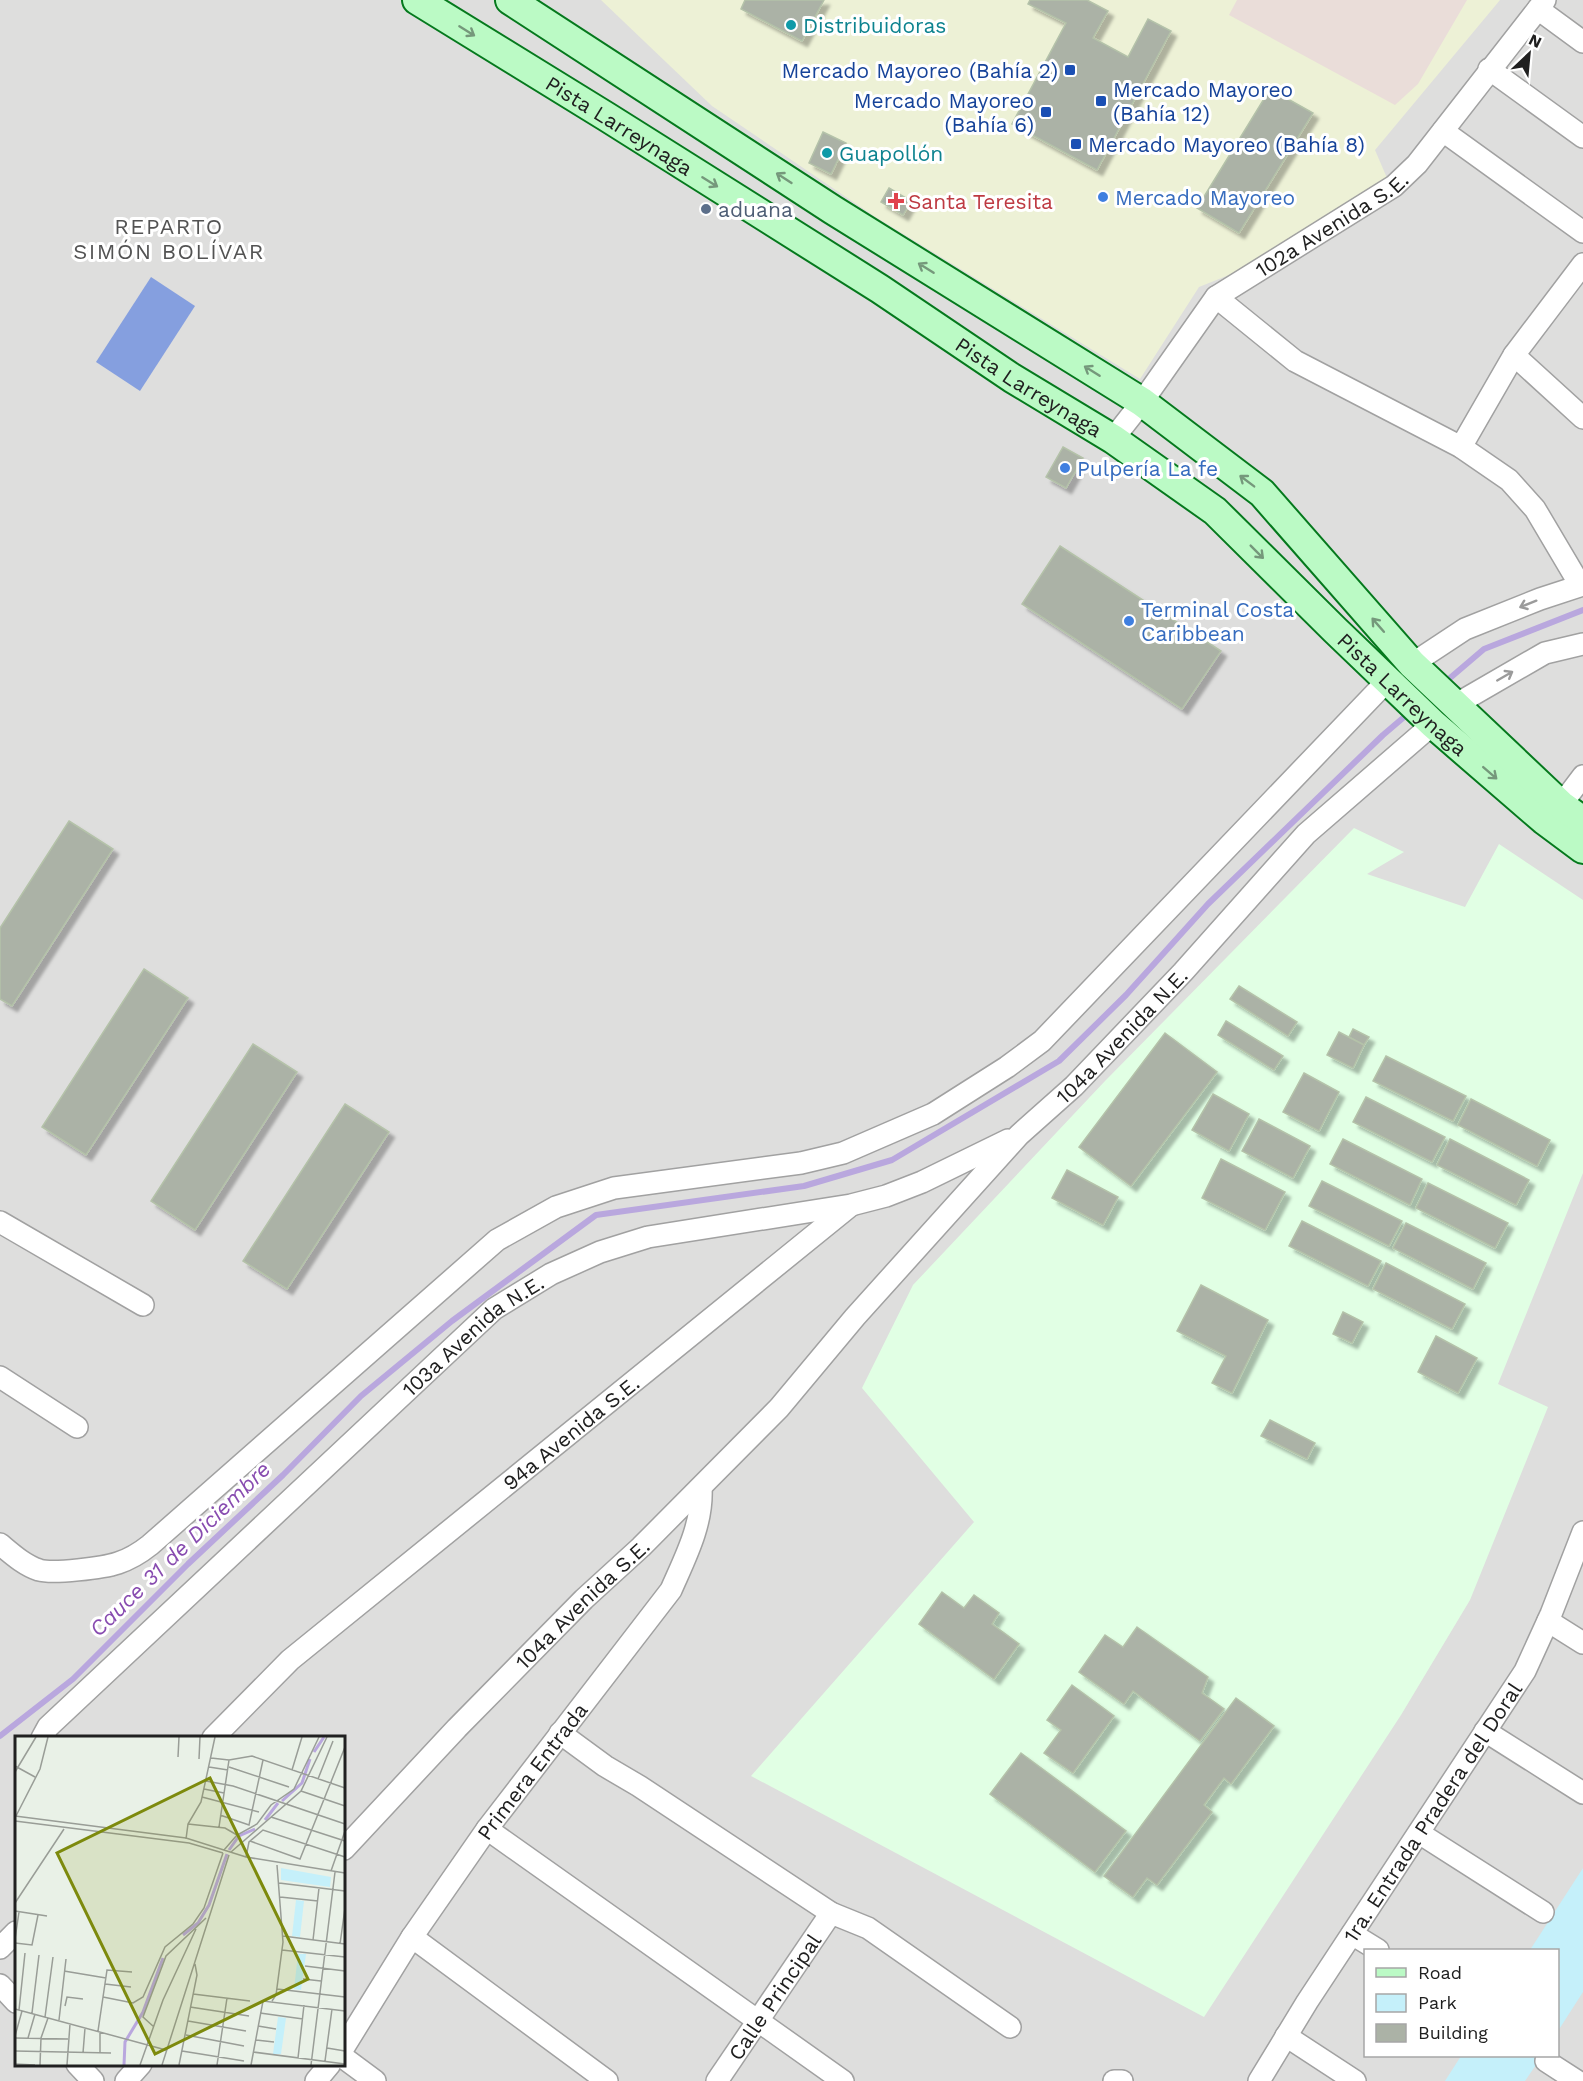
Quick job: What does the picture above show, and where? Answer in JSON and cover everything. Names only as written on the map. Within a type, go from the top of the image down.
[{"type":"main road","name":"Pista Larreynaga","points":[[417,0],[880,289],[1012,378],[1113,439],[1215,511],[1432,722],[1544,820],[1583,849]]},
{"type":"main road","name":"Pista Larreynaga","points":[[510,0],[833,210],[1142,402],[1262,493],[1415,666],[1572,813]]},
{"type":"street","name":"102a Avenida S.E.","points":[[1113,439],[1216,297],[1394,186],[1417,164],[1542,4]]},
{"type":"street","points":[[1542,4],[1583,42]]},
{"type":"street","points":[[1489,69],[1583,137]]},
{"type":"street","points":[[1443,131],[1583,232]]},
{"type":"street","points":[[1461,447],[1514,355],[1583,264]]},
{"type":"street","points":[[1216,297],[1295,361],[1461,447],[1509,480],[1535,509],[1581,585],[1465,629],[1415,666]]},
{"type":"street","points":[[1514,355],[1583,418]]},
{"type":"street","points":[[1453,703],[1545,653],[1583,644]]},
{"type":"street","points":[[0,1544],[27,1565],[41,1571],[57,1572],[115,1564],[135,1556],[497,1240],[556,1207],[614,1188],[801,1163],[843,1153],[933,1114],[1042,1041],[1392,683]]},
{"type":"street","name":"104a Avenida N.E.","points":[[820,1358],[1019,1135],[1074,1086],[1167,988],[1306,834],[1432,722]]},
{"type":"street","points":[[1572,813],[1583,776]]},
{"type":"street","name":"103a Avenida N.E.","points":[[43,1736],[48,1727],[494,1309],[551,1274],[600,1252],[648,1237],[851,1205],[886,1196],[922,1182],[1019,1135]]},
{"type":"street","name":"94a Avenida S.E.","points":[[214,1736],[290,1660],[851,1205]]},
{"type":"street","points":[[0,1222],[143,1305]]},
{"type":"street","name":"104a Avenida S.E.","points":[[345,1848],[457,1728],[584,1599],[641,1547],[779,1408],[820,1358]]},
{"type":"street","points":[[0,1377],[76,1427]]},
{"type":"street","name":"Primera Entrada","points":[[345,2045],[412,1937],[487,1829],[671,1590],[691,1544],[702,1504],[701,1488]]},
{"type":"street","name":"1ra. Entrada Pradera del Doral","points":[[1259,2081],[1352,1934],[1525,1671],[1548,1621],[1583,1532]]},
{"type":"street","points":[[1548,1621],[1583,1643]]},
{"type":"street","points":[[1485,1731],[1583,1793]]},
{"type":"street","points":[[560,1733],[605,1766],[831,1913],[868,1928],[1010,2027]]},
{"type":"street","points":[[487,1829],[843,2081]]},
{"type":"street","points":[[1419,1833],[1543,1912]]},
{"type":"street","name":"Calle Principal","points":[[717,2081],[831,1913]]},
{"type":"street","points":[[0,1948],[15,1933]]},
{"type":"street","points":[[1352,1934],[1376,1949]]},
{"type":"street","points":[[412,1937],[607,2081]]},
{"type":"street","points":[[0,1985],[15,2001]]},
{"type":"street","points":[[1286,2036],[1355,2081]]},
{"type":"street","points":[[345,2059],[375,2081]]},
{"type":"street","points":[[1546,2061],[1577,2081]]},
{"type":"street","points":[[79,2066],[93,2081]]},
{"type":"street","points":[[126,2081],[139,2066]]},
{"type":"street","points":[[316,2081],[328,2066]]},
{"type":"street","points":[[1114,2081],[1122,2081]]},
{"type":"shaded area","points":[[0,0],[1583,0],[1583,2081],[0,2081]]},
{"type":"shaded area","name":"Mercado Mayoreo","points":[[601,0],[1500,0],[1375,150],[1387,178],[1274,257],[1199,287],[1140,379],[874,216],[712,106]]},
{"type":"shaded area","points":[[1237,0],[1467,0],[1418,84],[1395,105],[1229,15]]},
{"type":"shaded area","points":[[151,277],[195,306],[140,391],[96,362]]},
{"type":"shaded area","points":[[1354,828],[1404,852],[1367,874],[1465,907],[1499,844],[1583,900],[1583,1173],[1498,1384],[1548,1407],[1470,1600],[1401,1715],[1204,2017],[751,1776],[974,1522],[862,1388],[913,1285],[1105,1081]]},
{"type":"green space","points":[[1583,1868],[1583,1992],[1559,2029],[1559,1949],[1531,1949]]},
{"type":"green space","points":[[1460,2057],[1541,2057],[1525,2081],[1445,2081]]},
{"type":"building","name":"Distribuidoras","points":[[745,0],[824,0],[802,41],[741,9]]},
{"type":"building","name":"Mercado Mayoreo","points":[[1030,0],[1087,0],[1108,11],[1093,38],[1128,57],[1148,19],[1171,31],[1097,170],[1012,124],[1066,23],[1028,4]]},
{"type":"building","points":[[1270,89],[1313,113],[1239,233],[1197,208]]},
{"type":"building","name":"Guapollón","points":[[823,132],[846,143],[831,174],[809,163]]},
{"type":"building","name":"Santa Teresita","points":[[889,188],[911,201],[903,215],[881,202]]},
{"type":"building","name":"Pulpería La fe","points":[[1063,447],[1083,458],[1066,488],[1046,477]]},
{"type":"building","points":[[1060,546],[1221,651],[1182,709],[1022,604]]},
{"type":"building","points":[[69,821],[113,849],[12,1006],[0,999],[0,928]]},
{"type":"building","points":[[144,969],[188,998],[86,1155],[42,1127]]},
{"type":"building","points":[[1239,986],[1297,1022],[1288,1036],[1230,999]]},
{"type":"building","points":[[1226,1021],[1283,1056],[1274,1070],[1218,1035]]},
{"type":"building","points":[[1353,1029],[1369,1037],[1364,1045],[1349,1037]]},
{"type":"building","points":[[1339,1032],[1364,1045],[1353,1068],[1327,1055]]},
{"type":"building","points":[[1165,1033],[1217,1072],[1131,1186],[1079,1147]]},
{"type":"building","points":[[253,1044],[297,1072],[195,1230],[151,1201]]},
{"type":"building","points":[[1386,1056],[1466,1096],[1453,1121],[1373,1081]]},
{"type":"building","points":[[1304,1073],[1339,1092],[1319,1131],[1283,1112]]},
{"type":"building","points":[[1213,1094],[1249,1114],[1229,1151],[1192,1130]]},
{"type":"building","points":[[1366,1097],[1445,1137],[1432,1162],[1353,1122]]},
{"type":"building","points":[[1471,1099],[1550,1140],[1537,1166],[1458,1125]]},
{"type":"building","points":[[345,1104],[389,1132],[287,1289],[243,1261]]},
{"type":"building","points":[[1259,1119],[1310,1146],[1293,1178],[1242,1151]]},
{"type":"building","points":[[1343,1139],[1422,1179],[1410,1205],[1330,1164]]},
{"type":"building","points":[[1450,1139],[1529,1180],[1516,1205],[1437,1165]]},
{"type":"building","points":[[1221,1159],[1285,1192],[1265,1230],[1202,1198]]},
{"type":"building","points":[[1067,1170],[1118,1197],[1103,1225],[1052,1198]]},
{"type":"building","points":[[1322,1181],[1402,1221],[1389,1246],[1309,1206]]},
{"type":"building","points":[[1428,1183],[1508,1223],[1495,1248],[1416,1208]]},
{"type":"building","points":[[1302,1221],[1381,1261],[1368,1286],[1289,1246]]},
{"type":"building","points":[[1406,1223],[1486,1263],[1473,1289],[1393,1248]]},
{"type":"building","points":[[1386,1263],[1465,1304],[1452,1329],[1373,1289]]},
{"type":"building","points":[[1201,1285],[1268,1320],[1232,1393],[1212,1383],[1226,1356],[1177,1331]]},
{"type":"building","points":[[1343,1312],[1363,1322],[1352,1343],[1333,1334]]},
{"type":"building","points":[[1436,1336],[1477,1358],[1458,1393],[1418,1372]]},
{"type":"building","points":[[1270,1420],[1315,1443],[1307,1459],[1261,1436]]},
{"type":"building","points":[[942,1592],[964,1608],[974,1595],[999,1613],[992,1624],[1019,1644],[994,1679],[919,1624]]},
{"type":"building","points":[[1137,1627],[1208,1677],[1202,1693],[1224,1709],[1200,1741],[1133,1691],[1124,1704],[1079,1672],[1105,1635],[1123,1647]]},
{"type":"building","points":[[1072,1685],[1114,1716],[1073,1773],[1044,1753],[1061,1730],[1047,1720]]},
{"type":"building","points":[[1236,1698],[1274,1726],[1231,1784],[1224,1778],[1204,1805],[1212,1812],[1157,1885],[1147,1878],[1133,1897],[1104,1876]]},
{"type":"building","points":[[1021,1753],[1126,1831],[1095,1872],[990,1794]]},
{"type":"waterway","points":[[1443,684],[1484,649],[1583,610]]},
{"type":"waterway","name":"Cauce 31 de Diciembre","points":[[0,1736],[73,1679],[361,1396],[452,1321],[596,1215],[804,1186],[892,1160],[1059,1061],[1126,995],[1208,904],[1383,735],[1410,712]]},
{"type":"place","name":"Distribuidoras","points":[[791,25]]},
{"type":"place","name":"Mercado Mayoreo (Bahía 2)","points":[[1070,70]]},
{"type":"place","name":"Mercado Mayoreo (Bahía 12)","points":[[1101,101]]},
{"type":"place","name":"Mercado Mayoreo (Bahía 6)","points":[[1046,112]]},
{"type":"place","name":"Mercado Mayoreo (Bahía 8)","points":[[1076,144]]},
{"type":"place","name":"Guapollón","points":[[827,153]]},
{"type":"place","name":"Mercado Mayoreo","points":[[1103,197]]},
{"type":"place","name":"Santa Teresita","points":[[896,201]]},
{"type":"place","name":"aduana","points":[[706,209]]},
{"type":"place","name":"Pulpería La fe","points":[[1065,468]]},
{"type":"place","name":"Terminal Costa Caribbean","points":[[1129,621]]},
{"type":"district","name":"REPARTO SIMÓN BOLÍVAR","points":[[169,238]]}]
